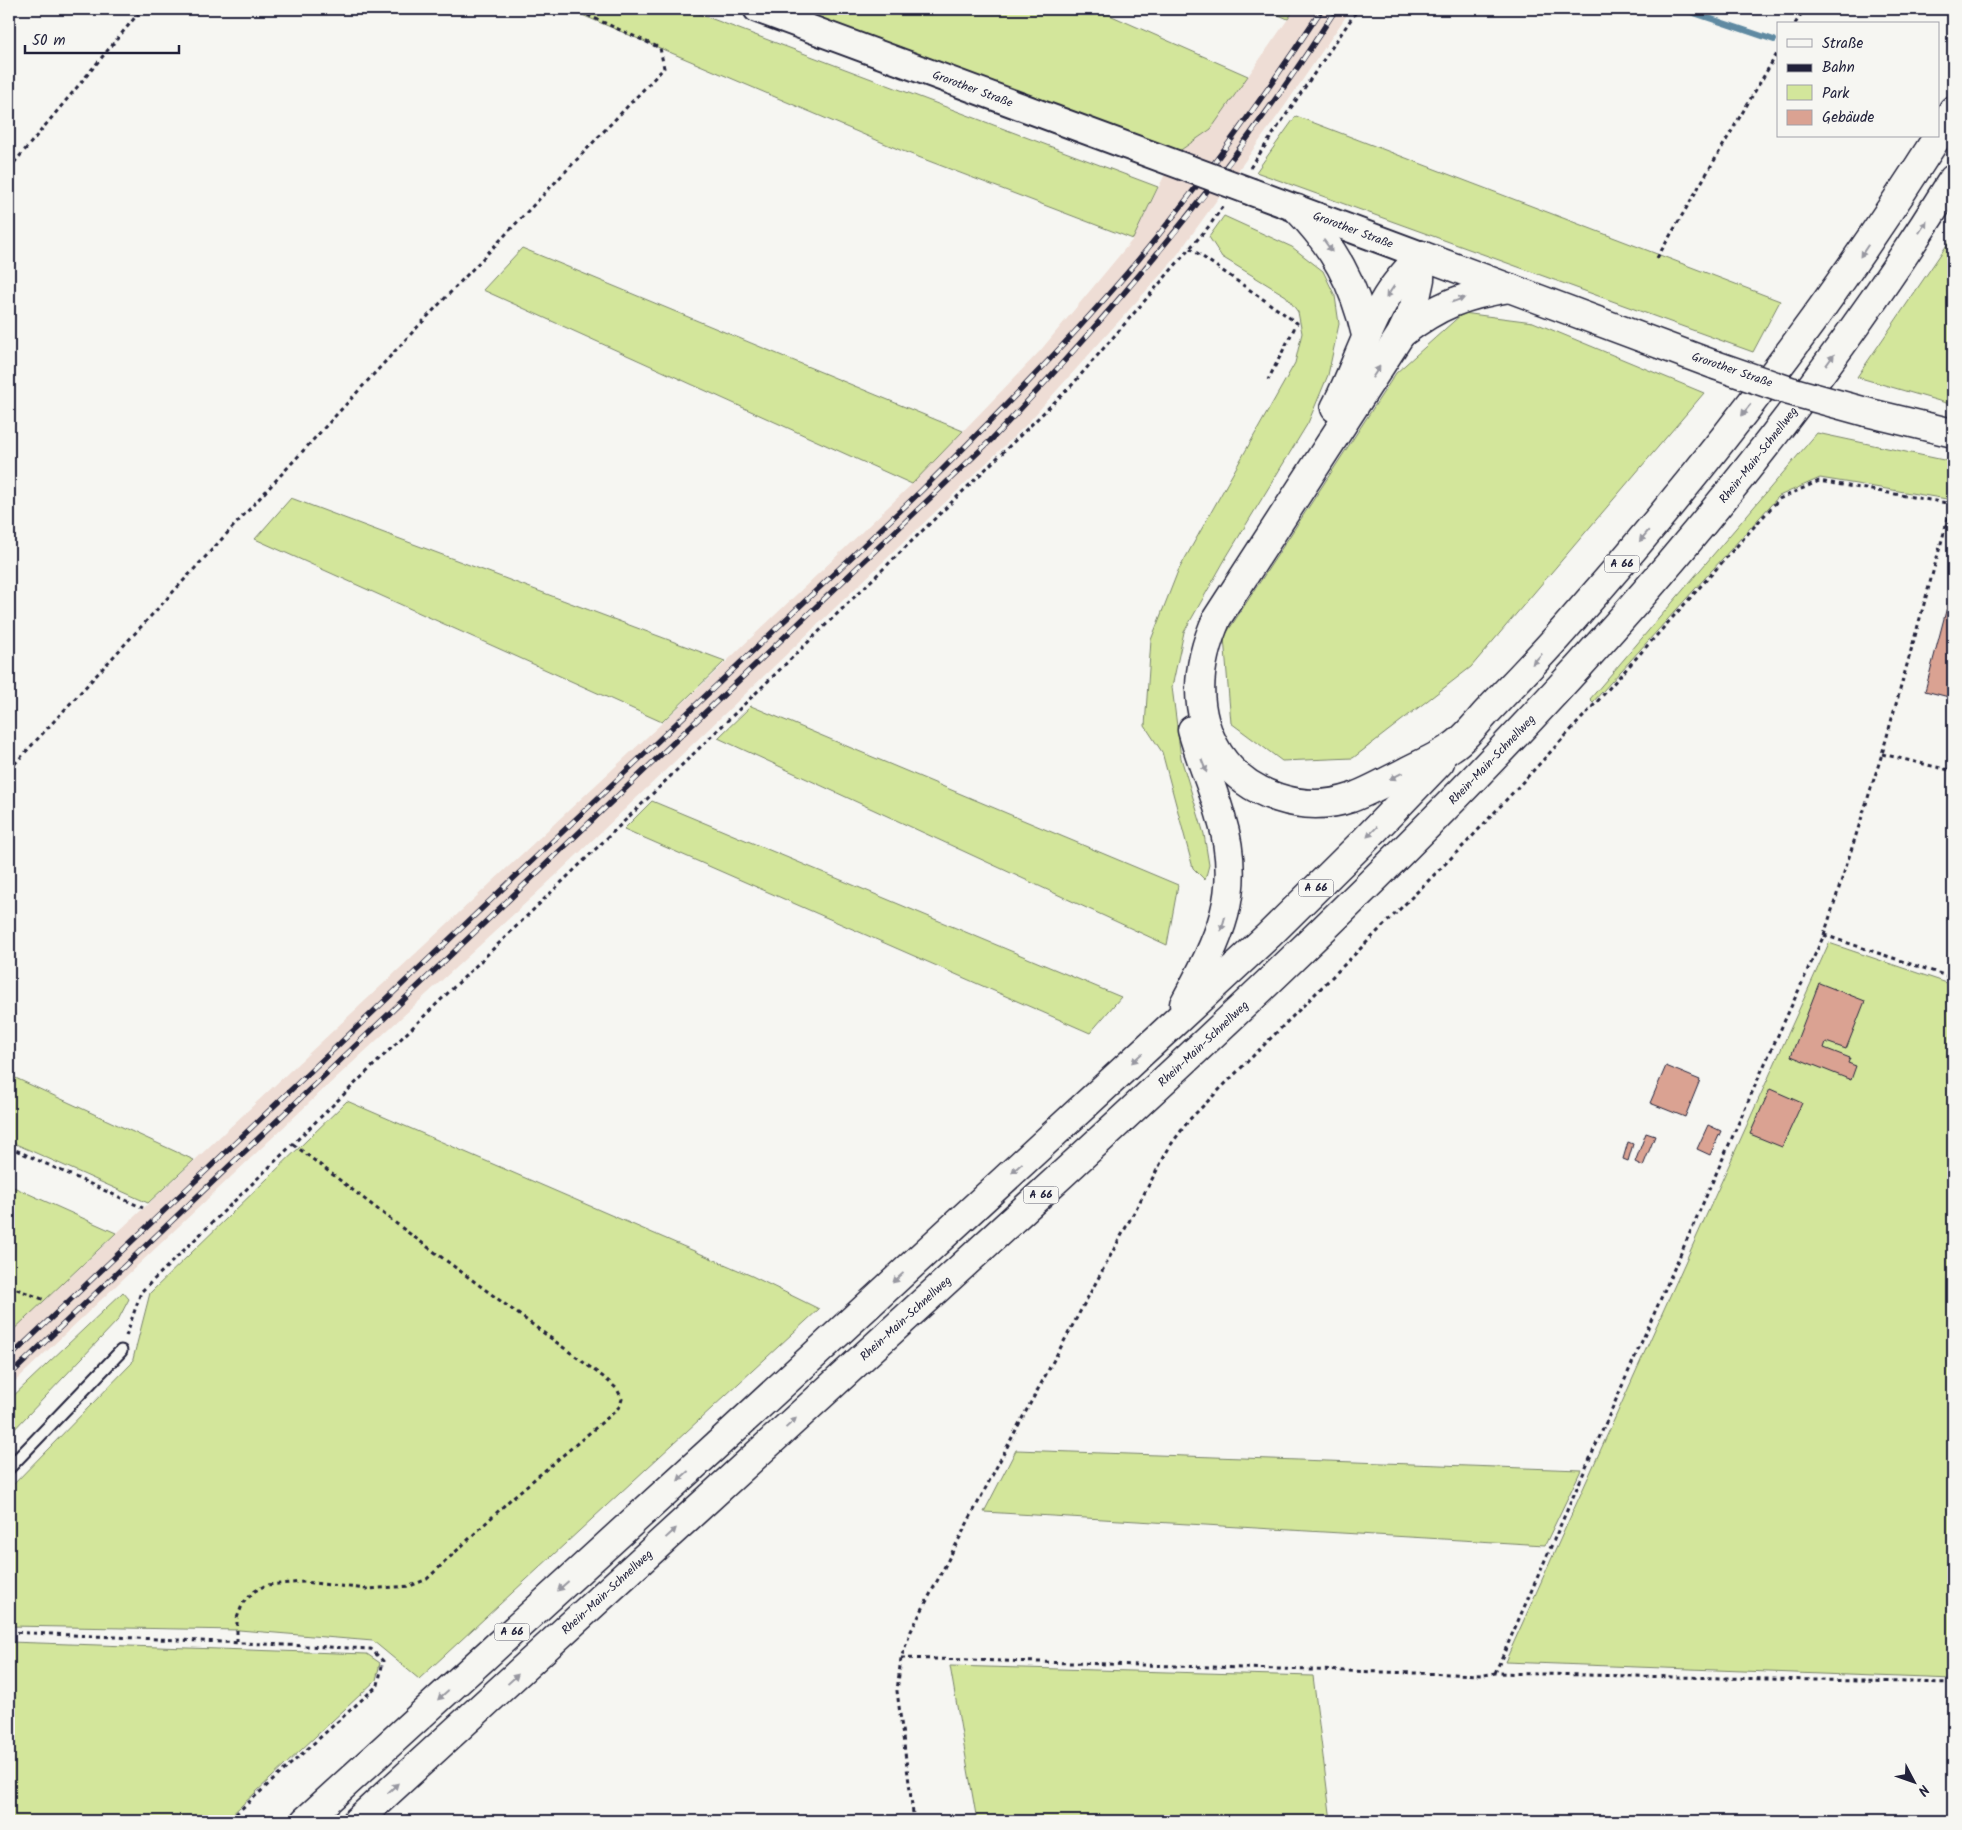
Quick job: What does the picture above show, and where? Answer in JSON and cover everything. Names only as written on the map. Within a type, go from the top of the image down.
[{"type":"main road","name":"A 66","points":[[1940,133],[1953,110]]},
{"type":"main road","name":"A 66","points":[[305,1821],[719,1443],[1172,1025],[1269,935],[1363,842],[1552,642],[1622,564],[1700,469],[1776,372],[1854,264],[1937,138]]},
{"type":"main road","name":"Rhein-Main-Schnellweg","points":[[357,1821],[1196,1052],[1425,830],[1594,650],[1748,469],[1852,331],[1952,182]]},
{"type":"main road","points":[[1296,209],[1324,239],[1342,266],[1353,288],[1366,335]]},
{"type":"main road","points":[[1421,254],[1420,279],[1414,307],[1401,334],[1217,618],[1209,635],[1200,670],[1198,688],[1200,706],[1211,741],[1220,756],[1232,770],[1246,783],[1262,792],[1296,802],[1314,804],[1349,798],[1366,792],[1455,746]]},
{"type":"main road","points":[[1172,1025],[1212,953],[1220,934],[1227,907],[1230,874],[1230,855],[1222,818],[1190,723],[1186,688],[1191,653],[1200,626],[1213,601],[1332,415],[1357,362],[1366,335],[1383,301],[1400,276],[1421,254]]},
{"type":"main road","name":"Grorother Straße","points":[[1421,254],[1715,365],[1790,390],[1866,412],[1953,432]]},
{"type":"main road","points":[[1401,334],[1425,316],[1452,302],[1480,293],[1510,288]]},
{"type":"street","name":"Grorother Straße","points":[[757,9],[1190,169],[1249,183],[1296,209],[1421,254]]},
{"type":"lane","points":[[9,1468],[121,1351]]},
{"type":"path","points":[[9,169],[142,9]]},
{"type":"path","points":[[9,770],[408,337],[664,68],[660,48],[574,9]]},
{"type":"path","points":[[1249,183],[1358,9]]},
{"type":"path","points":[[1796,22],[1804,9]]},
{"type":"path","points":[[1657,258],[1777,54]]},
{"type":"path","points":[[121,1351],[141,1292],[1072,385],[1190,248],[1225,203]]},
{"type":"path","points":[[1190,248],[1297,323],[1268,380]]},
{"type":"path","points":[[914,1821],[897,1691],[901,1658],[911,1631],[1018,1426],[1170,1146],[1189,1120],[1468,841],[1594,705],[1779,499],[1819,481],[1953,504],[1882,754],[1824,935],[1762,1070],[1495,1674]]},
{"type":"path","points":[[1882,754],[1953,771]]},
{"type":"path","points":[[1824,935],[1953,978]]},
{"type":"path","points":[[237,1642],[236,1618],[243,1603],[255,1591],[266,1585],[304,1582],[367,1589],[410,1586],[426,1579],[512,1498],[612,1414],[620,1406],[622,1399],[617,1389],[606,1379],[402,1228],[294,1144]]},
{"type":"path","points":[[9,1147],[143,1208]]},
{"type":"path","points":[[9,1286],[44,1300]]},
{"type":"path","points":[[9,1632],[371,1649],[383,1661],[378,1684],[228,1821]]},
{"type":"path","points":[[901,1658],[1484,1675],[1953,1683]]},
{"type":"shaded area","points":[[1295,9],[1351,9],[1284,107],[1172,262],[1024,427],[554,877],[326,1087],[9,1387],[9,1334],[662,723],[912,484],[1040,351],[1133,239],[1175,154],[1211,129]]},
{"type":"green space","points":[[568,9],[686,9],[1158,187],[1133,239],[900,150]]},
{"type":"green space","points":[[793,9],[1096,9],[1248,76],[1211,129],[1175,154]]},
{"type":"green space","points":[[1265,9],[1295,9],[1288,19]]},
{"type":"green space","points":[[1296,116],[1780,301],[1753,352],[1256,172]]},
{"type":"green space","points":[[1224,216],[1292,247],[1323,271],[1335,296],[1339,324],[1328,375],[1308,423],[1227,556],[1184,632],[1172,687],[1181,758],[1204,834],[1209,865],[1205,880],[1193,868],[1162,752],[1145,726],[1151,640],[1178,571],[1295,363],[1302,333],[1298,312],[1286,296],[1222,257],[1209,237]]},
{"type":"green space","points":[[1953,236],[1953,405],[1857,377]]},
{"type":"green space","points":[[522,248],[963,431],[912,484],[483,290]]},
{"type":"green space","points":[[1463,313],[1533,322],[1704,393],[1471,667],[1353,758],[1282,761],[1231,723],[1224,637],[1396,373]]},
{"type":"green space","points":[[1817,433],[1953,462],[1953,500],[1820,478],[1779,496],[1593,702],[1590,699]]},
{"type":"green space","points":[[291,498],[725,661],[662,722],[255,539]]},
{"type":"green space","points":[[751,706],[1178,885],[1167,945],[718,738]]},
{"type":"green space","points":[[652,801],[1121,997],[1090,1033],[624,829]]},
{"type":"green space","points":[[1829,943],[1953,985],[1953,1679],[1505,1662]]},
{"type":"green space","points":[[9,1075],[194,1160],[148,1203],[9,1141]]},
{"type":"green space","points":[[347,1101],[752,1276],[819,1309],[419,1679],[373,1641],[239,1630],[9,1626],[9,1489],[132,1363],[150,1293]]},
{"type":"green space","points":[[9,1185],[116,1233],[9,1334]]},
{"type":"green space","points":[[123,1292],[129,1299],[118,1320],[9,1435],[9,1400]]},
{"type":"green space","points":[[1016,1450],[1581,1470],[1545,1545],[984,1512]]},
{"type":"green space","points":[[9,1642],[367,1654],[380,1663],[376,1680],[225,1821],[9,1821]]},
{"type":"green space","points":[[950,1666],[1313,1676],[1331,1821],[977,1821]]},
{"type":"building","points":[[1953,584],[1953,698],[1925,691]]},
{"type":"building","points":[[1819,983],[1865,1001],[1846,1049],[1826,1042],[1824,1048],[1850,1058],[1848,1063],[1856,1066],[1851,1080],[1791,1056]]},
{"type":"building","points":[[1666,1066],[1700,1080],[1685,1117],[1650,1103]]},
{"type":"building","points":[[1770,1089],[1802,1103],[1782,1147],[1750,1134]]},
{"type":"building","points":[[1708,1125],[1721,1131],[1710,1155],[1697,1149]]},
{"type":"building","points":[[1646,1133],[1655,1136],[1643,1166],[1635,1162]]},
{"type":"building","points":[[1628,1142],[1633,1144],[1628,1161],[1623,1159]]},
{"type":"waterway","points":[[1682,9],[1774,40]]},
{"type":"railway","points":[[9,1358],[922,490],[1006,405],[1087,319],[1163,229],[1234,136],[1322,9]]},
{"type":"railway","points":[[9,1376],[991,440],[1085,338],[1174,233],[1258,123],[1336,9]]}]
